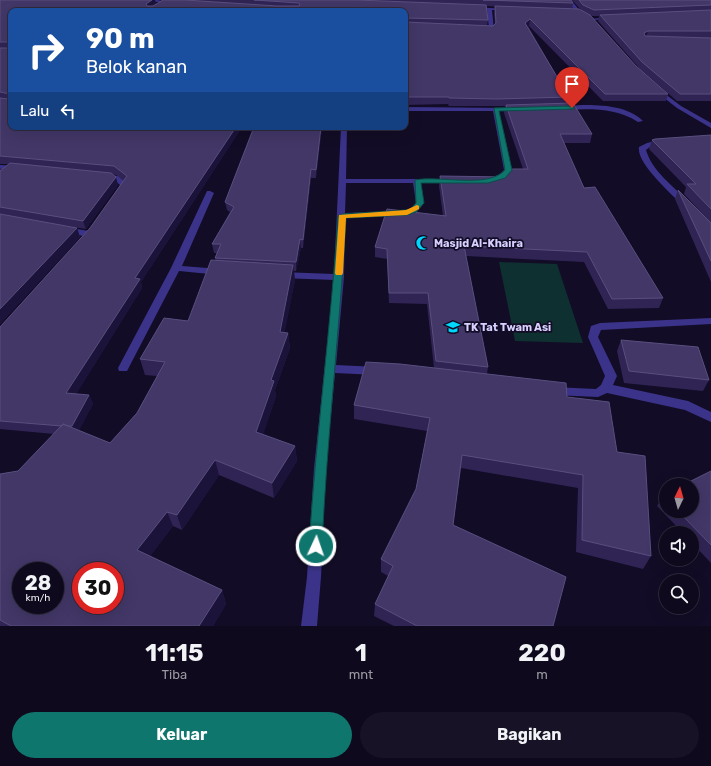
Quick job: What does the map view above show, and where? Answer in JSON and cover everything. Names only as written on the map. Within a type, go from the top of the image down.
[{"type":"street","points":[[143,0],[178,3]]},
{"type":"street","points":[[569,0],[579,13],[591,19],[596,24]]},
{"type":"street","points":[[154,8],[164,2]]},
{"type":"street","points":[[465,8],[489,9],[504,7],[511,10]]},
{"type":"street","points":[[476,29],[492,30],[489,9]]},
{"type":"street","points":[[572,13],[579,13]]},
{"type":"street","points":[[591,19],[622,17]]},
{"type":"street","points":[[652,85],[679,107],[711,126]]},
{"type":"street","points":[[557,108],[592,107],[613,109],[630,114],[640,121]]},
{"type":"street","points":[[408,109],[526,109]]},
{"type":"street","points":[[480,181],[488,181],[503,176],[508,170],[496,110]]},
{"type":"street","points":[[309,626],[314,577],[320,468],[339,277],[344,130]]},
{"type":"street","points":[[673,140],[644,146],[642,149],[642,154],[653,169],[690,208]]},
{"type":"street","points":[[0,167],[25,168]]},
{"type":"street","points":[[0,178],[12,167]]},
{"type":"street","points":[[92,175],[116,178],[124,185],[111,203]]},
{"type":"street","points":[[343,181],[456,181]]},
{"type":"street","points":[[342,216],[407,213],[414,210],[420,203],[417,181]]},
{"type":"street","points":[[123,368],[176,268],[210,193]]},
{"type":"street","points":[[59,229],[91,231],[81,244]]},
{"type":"street","points":[[176,268],[233,273]]},
{"type":"street","points":[[269,275],[339,277]]},
{"type":"street","points":[[540,390],[598,393],[606,388],[611,376],[593,336],[595,329],[600,327],[711,321]]},
{"type":"street","points":[[329,369],[391,372]]},
{"type":"street","points":[[606,388],[688,406],[711,417]]},
{"type":"green space","points":[[499,262],[557,264],[583,343],[515,341]]},
{"type":"building","points":[[0,0],[152,0],[146,4],[147,6],[153,6],[163,0],[277,6],[300,5],[299,3],[254,0],[357,0],[486,5],[488,20],[408,18],[408,8],[8,8],[8,42],[0,42]]},
{"type":"building","points":[[483,0],[571,0],[573,3]]},
{"type":"building","points":[[579,0],[711,0],[711,5],[594,10],[583,5]]},
{"type":"building","points":[[495,6],[579,9],[590,15],[636,66],[668,94],[605,94],[530,19],[525,23],[569,97],[497,99],[408,97],[408,22],[493,26],[496,23]]},
{"type":"building","points":[[711,10],[711,31],[648,31],[644,33],[645,36],[711,38],[711,94],[680,94],[642,62],[600,15]]},
{"type":"building","points":[[0,48],[8,48],[8,94],[0,92]]},
{"type":"building","points":[[0,98],[8,99],[8,130],[234,130],[135,278],[140,279],[66,393],[89,395],[72,426],[63,424],[62,426],[0,421],[0,327],[90,228],[127,176],[114,166],[0,156]]},
{"type":"building","points":[[573,103],[592,134],[560,134],[584,188],[595,187],[663,298],[612,299],[587,252],[464,246],[488,367],[436,361],[428,293],[389,293],[387,249],[375,247],[387,209],[446,216],[440,176],[506,177],[504,171],[509,169],[528,169],[506,105]]},
{"type":"building","points":[[253,130],[321,130],[316,170],[311,169],[303,240],[300,239],[296,262],[215,258],[221,244],[212,244],[234,207],[225,202]]},
{"type":"building","points":[[711,135],[711,209],[687,184],[696,184],[652,140]]},
{"type":"building","points":[[10,163],[111,173],[116,177],[83,221],[0,207],[0,171]]},
{"type":"building","points":[[678,190],[711,223],[711,261]]},
{"type":"building","points":[[0,214],[77,228],[0,309]]},
{"type":"building","points":[[211,260],[293,265],[280,332],[288,333],[271,380],[274,381],[256,432],[295,446],[272,483],[215,460],[177,515],[167,512],[137,550],[222,590],[199,626],[11,626],[0,620],[0,474],[18,471],[63,424],[110,443],[137,413],[165,362],[140,359],[164,318],[188,321]]},
{"type":"building","points":[[621,340],[698,347],[709,380],[629,371]]},
{"type":"building","points":[[366,362],[400,364],[566,383],[567,397],[609,402],[617,452],[645,456],[651,556],[582,540],[583,475],[462,455],[453,525],[566,577],[553,626],[417,626],[375,604],[393,566],[381,559],[416,489],[430,418],[354,405]]},
{"type":"building","points":[[711,471],[711,545],[699,533],[699,526],[693,526],[685,518],[699,518],[699,478],[697,478]]},
{"type":"slow traffic","points":[[339,273],[342,216],[407,213],[417,207]]},
{"type":"place","name":"Masjid Al-Khaira","points":[[423,243]]},
{"type":"place","name":"TK Tat Twam Asi","points":[[453,327]]},
{"type":"route","points":[[316,546],[320,468],[339,277],[342,216],[407,213],[414,210],[420,203],[417,181],[488,181],[503,176],[508,170],[508,161],[496,110],[572,108]]}]
